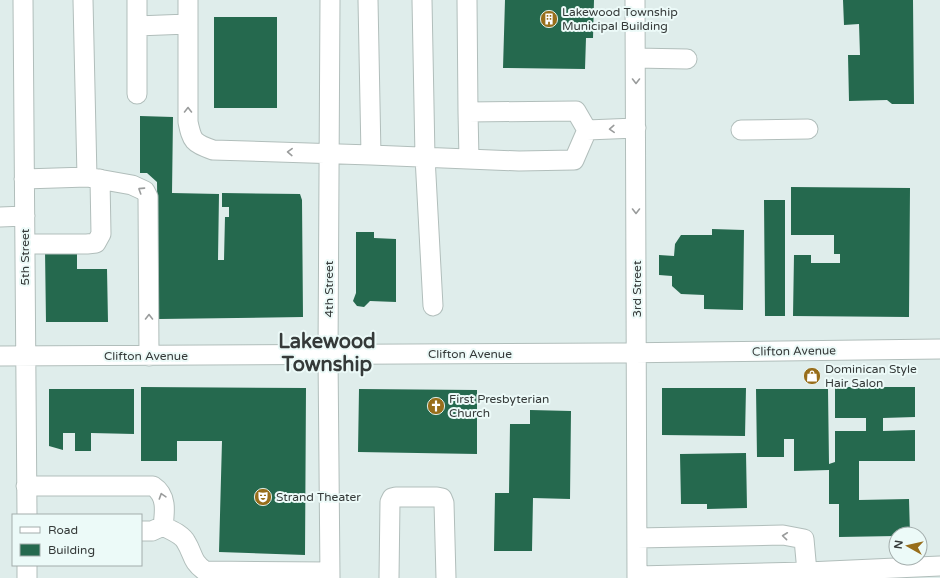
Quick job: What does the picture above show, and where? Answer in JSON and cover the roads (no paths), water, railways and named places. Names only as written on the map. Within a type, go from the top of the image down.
[{"type":"street","name":"5th Street","points":[[23,0],[27,514]]},
{"type":"street","points":[[25,244],[96,243],[101,234],[94,178],[82,0]]},
{"type":"street","points":[[137,0],[137,94]]},
{"type":"street","points":[[188,0],[188,122],[192,138],[200,146],[213,150],[519,161],[574,160],[587,130]]},
{"type":"street","name":"4th Street","points":[[330,0],[328,356],[330,575]]},
{"type":"street","points":[[368,0],[370,155]]},
{"type":"street","points":[[422,0],[425,157],[433,306]]},
{"type":"street","points":[[466,0],[469,159]]},
{"type":"street","name":"3rd Street","points":[[635,0],[637,577]]},
{"type":"street","points":[[137,26],[188,24]]},
{"type":"street","points":[[636,58],[687,58]]},
{"type":"street","points":[[468,112],[576,110],[587,130]]},
{"type":"street","points":[[587,130],[636,128]]},
{"type":"street","points":[[741,130],[808,129]]},
{"type":"street","points":[[24,179],[94,178],[132,185],[145,191],[148,197],[149,356]]},
{"type":"street","points":[[0,217],[25,216]]},
{"type":"street","name":"Clifton Avenue","points":[[0,356],[328,356],[940,349]]},
{"type":"street","points":[[26,486],[153,486],[160,491],[163,499],[165,514],[162,526],[152,531],[142,531]]},
{"type":"street","points":[[388,578],[390,502],[392,498],[396,496],[442,498],[444,502],[446,578]]},
{"type":"street","points":[[162,526],[176,533],[186,541],[196,565],[205,571],[330,575]]},
{"type":"street","points":[[637,538],[783,535],[804,539],[807,572]]},
{"type":"street","points":[[27,566],[27,578]]},
{"type":"street","points":[[637,577],[940,566]]},
{"type":"place","name":"Lakewood Township Municipal Building","points":[[549,19]]},
{"type":"place","name":"Dominican Style Hair Salon","points":[[812,376]]},
{"type":"place","name":"First Presbyterian Church","points":[[436,406]]},
{"type":"place","name":"Strand Theater","points":[[263,497]]},
{"type":"district","name":"Lakewood Township","points":[[327,354]]}]
